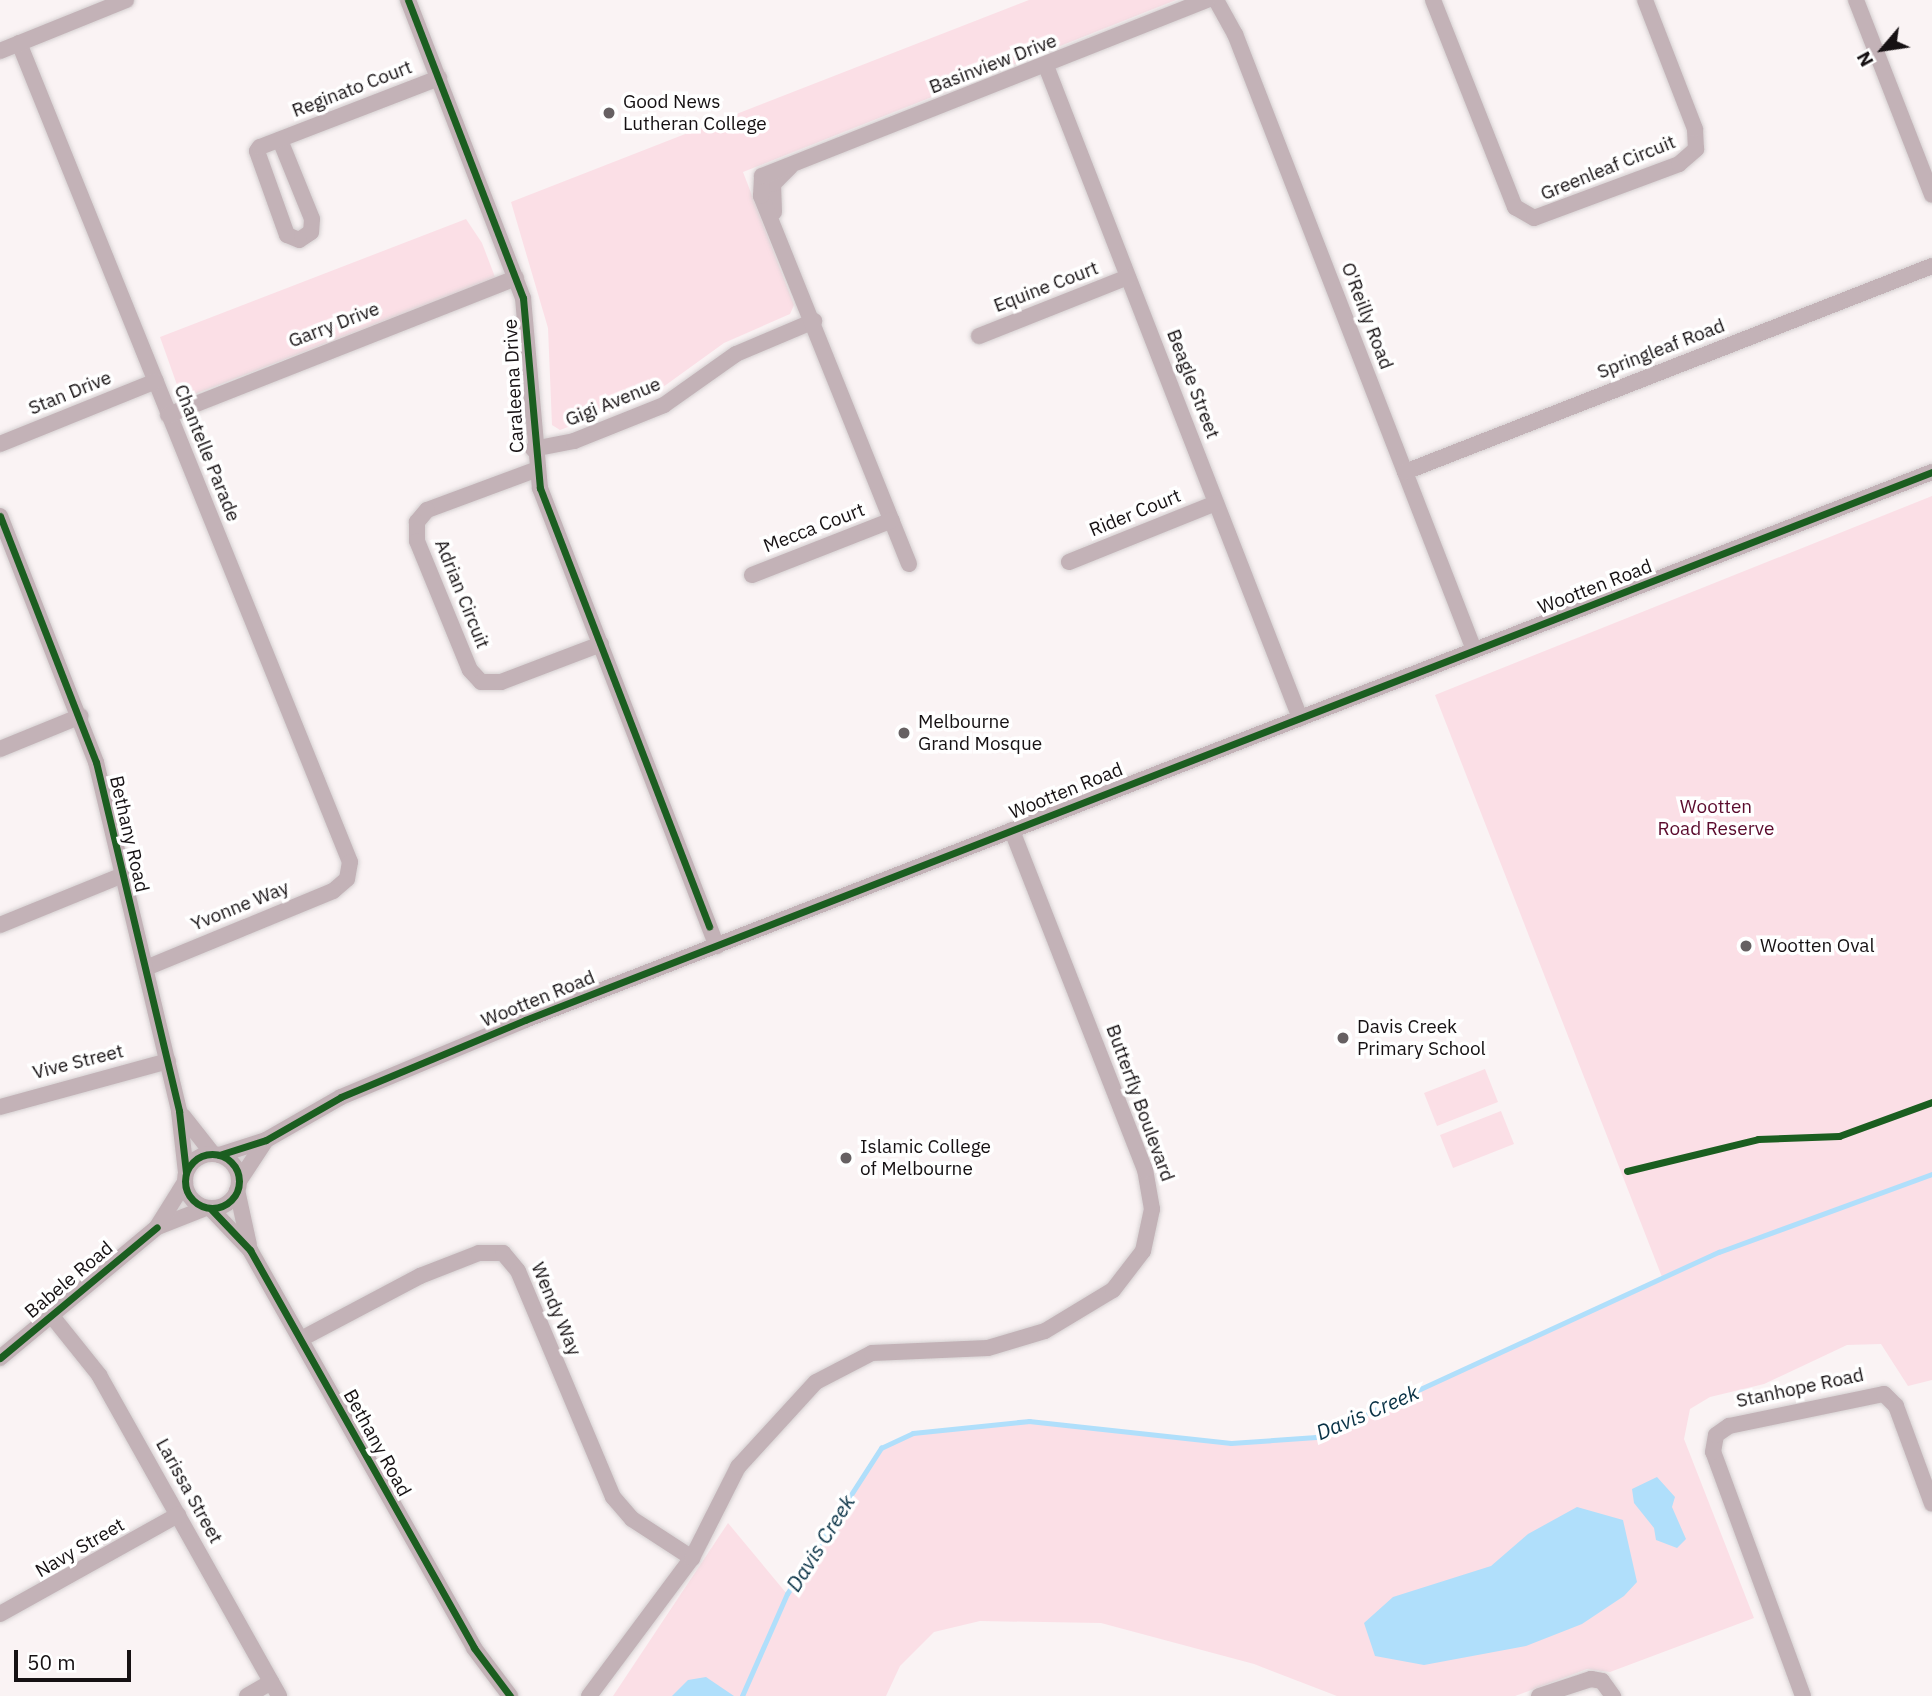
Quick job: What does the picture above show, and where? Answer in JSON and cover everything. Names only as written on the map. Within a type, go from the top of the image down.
[{"type":"street","points":[[0,51],[126,0]]},
{"type":"street","name":"Caraleena Drive","points":[[408,0],[516,278],[530,336],[535,470],[717,946]]},
{"type":"street","name":"Basinview Drive","points":[[909,564],[776,225],[773,184],[793,164],[1207,0]]},
{"type":"street","name":"O'Reilly Road","points":[[1216,0],[1235,34],[1474,650]]},
{"type":"street","name":"Greenleaf Circuit","points":[[1433,0],[1514,207],[1534,218],[1679,164],[1696,149],[1695,129],[1644,0]]},
{"type":"street","points":[[1856,0],[1932,195]]},
{"type":"street","name":"Chantelle Parade","points":[[19,43],[348,855],[347,879]]},
{"type":"street","name":"Beagle Street","points":[[1046,66],[1300,718]]},
{"type":"street","name":"Reginato Court","points":[[280,140],[312,219],[311,232],[299,240],[286,235],[257,161],[260,148],[280,140],[439,78]]},
{"type":"street","name":"Springleaf Road","points":[[1405,472],[1932,266]]},
{"type":"street","name":"Equine Court","points":[[979,335],[1128,277]]},
{"type":"street","name":"Garry Drive","points":[[168,415],[516,278]]},
{"type":"street","name":"Gigi Avenue","points":[[533,449],[574,442],[664,405],[736,354],[814,321]]},
{"type":"street","name":"Stan Drive","points":[[0,444],[156,381]]},
{"type":"street","name":"Adrian Circuit","points":[[535,470],[427,510],[416,522],[417,541],[470,670],[481,682],[501,682],[601,644]]},
{"type":"street","name":"Wootten Road","points":[[216,1154],[266,1140],[341,1097],[717,946],[1932,472]]},
{"type":"street","name":"Rider Court","points":[[1069,562],[1216,503]]},
{"type":"street","name":"Bethany Road","points":[[0,516],[81,716],[168,1062],[179,1111],[185,1177]]},
{"type":"street","name":"Mecca Court","points":[[752,575],[892,520]]},
{"type":"street","points":[[0,749],[81,716]]},
{"type":"street","name":"Butterfly Boulevard","points":[[589,1696],[600,1690],[692,1558],[738,1467],[829,1371],[872,1353],[965,1350],[1038,1334],[1114,1290],[1143,1251],[1152,1209],[1145,1170],[1012,830]]},
{"type":"street","points":[[0,925],[123,875]]},
{"type":"street","name":"Yvonne Way","points":[[146,968],[333,891],[347,879]]},
{"type":"street","name":"Vive Street","points":[[0,1107],[168,1062]]},
{"type":"street","name":"Bethany Road","points":[[179,1111],[216,1154]]},
{"type":"street","name":"Wootten Road","points":[[238,1186],[266,1140]]},
{"type":"street","points":[[216,1154],[233,1165],[238,1186],[227,1204],[209,1208],[191,1199],[185,1177],[197,1158],[216,1154]]},
{"type":"street","name":"Babele Road","points":[[157,1227],[185,1177]]},
{"type":"street","name":"Bethany Road","points":[[238,1186],[250,1251]]},
{"type":"street","name":"Bethany Road","points":[[209,1208],[250,1251],[474,1648],[510,1696]]},
{"type":"street","name":"Babele Road","points":[[0,1357],[157,1227],[209,1208]]},
{"type":"street","name":"Wendy Way","points":[[301,1339],[420,1276],[479,1253],[503,1253],[518,1271],[612,1497],[632,1519],[692,1558]]},
{"type":"street","name":"Larissa Street","points":[[51,1315],[99,1375],[275,1689]]},
{"type":"street","name":"Stanhope Road","points":[[1803,1696],[1713,1452],[1716,1435],[1728,1426],[1884,1394],[1896,1406],[1932,1504]]},
{"type":"street","name":"Navy Street","points":[[0,1614],[178,1515]]},
{"type":"street","points":[[1539,1696],[1591,1679],[1602,1681],[1613,1696]]},
{"type":"street","points":[[247,1696],[275,1689]]},
{"type":"green space","points":[[1029,0],[1176,0],[743,172],[794,305],[790,314],[724,343],[652,395],[560,430],[552,425],[548,328],[511,202]]},
{"type":"green space","points":[[466,219],[482,243],[495,277],[182,399],[160,337]]},
{"type":"green space","name":"Wootten Road Reserve","points":[[1932,496],[1932,1380],[1908,1386],[1881,1344],[1847,1345],[1764,1384],[1710,1397],[1690,1409],[1684,1439],[1754,1618],[1610,1672],[1587,1669],[1515,1696],[1337,1696],[1254,1664],[1101,1623],[980,1621],[934,1632],[900,1666],[886,1696],[613,1696],[728,1523],[787,1594],[881,1448],[913,1433],[1029,1421],[1231,1443],[1316,1437],[1662,1277],[1435,695]]},
{"type":"green space","points":[[1485,1069],[1498,1102],[1437,1126],[1424,1093]]},
{"type":"green space","points":[[1501,1111],[1514,1144],[1453,1168],[1440,1135]]},
{"type":"water","points":[[1657,1477],[1675,1497],[1672,1507],[1686,1539],[1677,1548],[1656,1540],[1654,1528],[1634,1503],[1632,1489]]},
{"type":"water","points":[[1577,1507],[1623,1520],[1637,1582],[1624,1596],[1582,1624],[1526,1646],[1424,1665],[1375,1656],[1364,1623],[1393,1597],[1491,1566],[1528,1534]]},
{"type":"water","points":[[706,1677],[734,1696],[672,1696],[688,1680]]},
{"type":"waterway","name":"Davis Creek","points":[[742,1696],[787,1594],[881,1448],[913,1433],[1029,1421],[1231,1443],[1316,1437],[1719,1252],[1932,1174]]},
{"type":"cycle path","points":[[408,0],[523,298],[540,488],[709,927]]},
{"type":"cycle path","points":[[219,1155],[266,1140],[341,1097],[525,1020],[1932,472]]},
{"type":"cycle path","points":[[0,516],[96,762],[179,1111],[186,1172]]},
{"type":"cycle path","points":[[1627,1171],[1758,1139],[1839,1136],[1932,1102]]},
{"type":"cycle path","points":[[212,1154],[231,1162],[239,1181],[231,1200],[212,1208],[193,1200],[185,1181],[193,1162],[212,1154]]},
{"type":"cycle path","points":[[211,1209],[250,1250],[474,1648],[510,1696]]},
{"type":"cycle path","points":[[0,1358],[157,1227]]},
{"type":"place","name":"Good News Lutheran College","points":[[609,113]]},
{"type":"place","name":"Melbourne Grand Mosque","points":[[904,733]]},
{"type":"place","name":"Wootten Oval","points":[[1746,946]]},
{"type":"place","name":"Davis Creek Primary School","points":[[1343,1038]]},
{"type":"place","name":"Islamic College of Melbourne","points":[[846,1158]]}]
